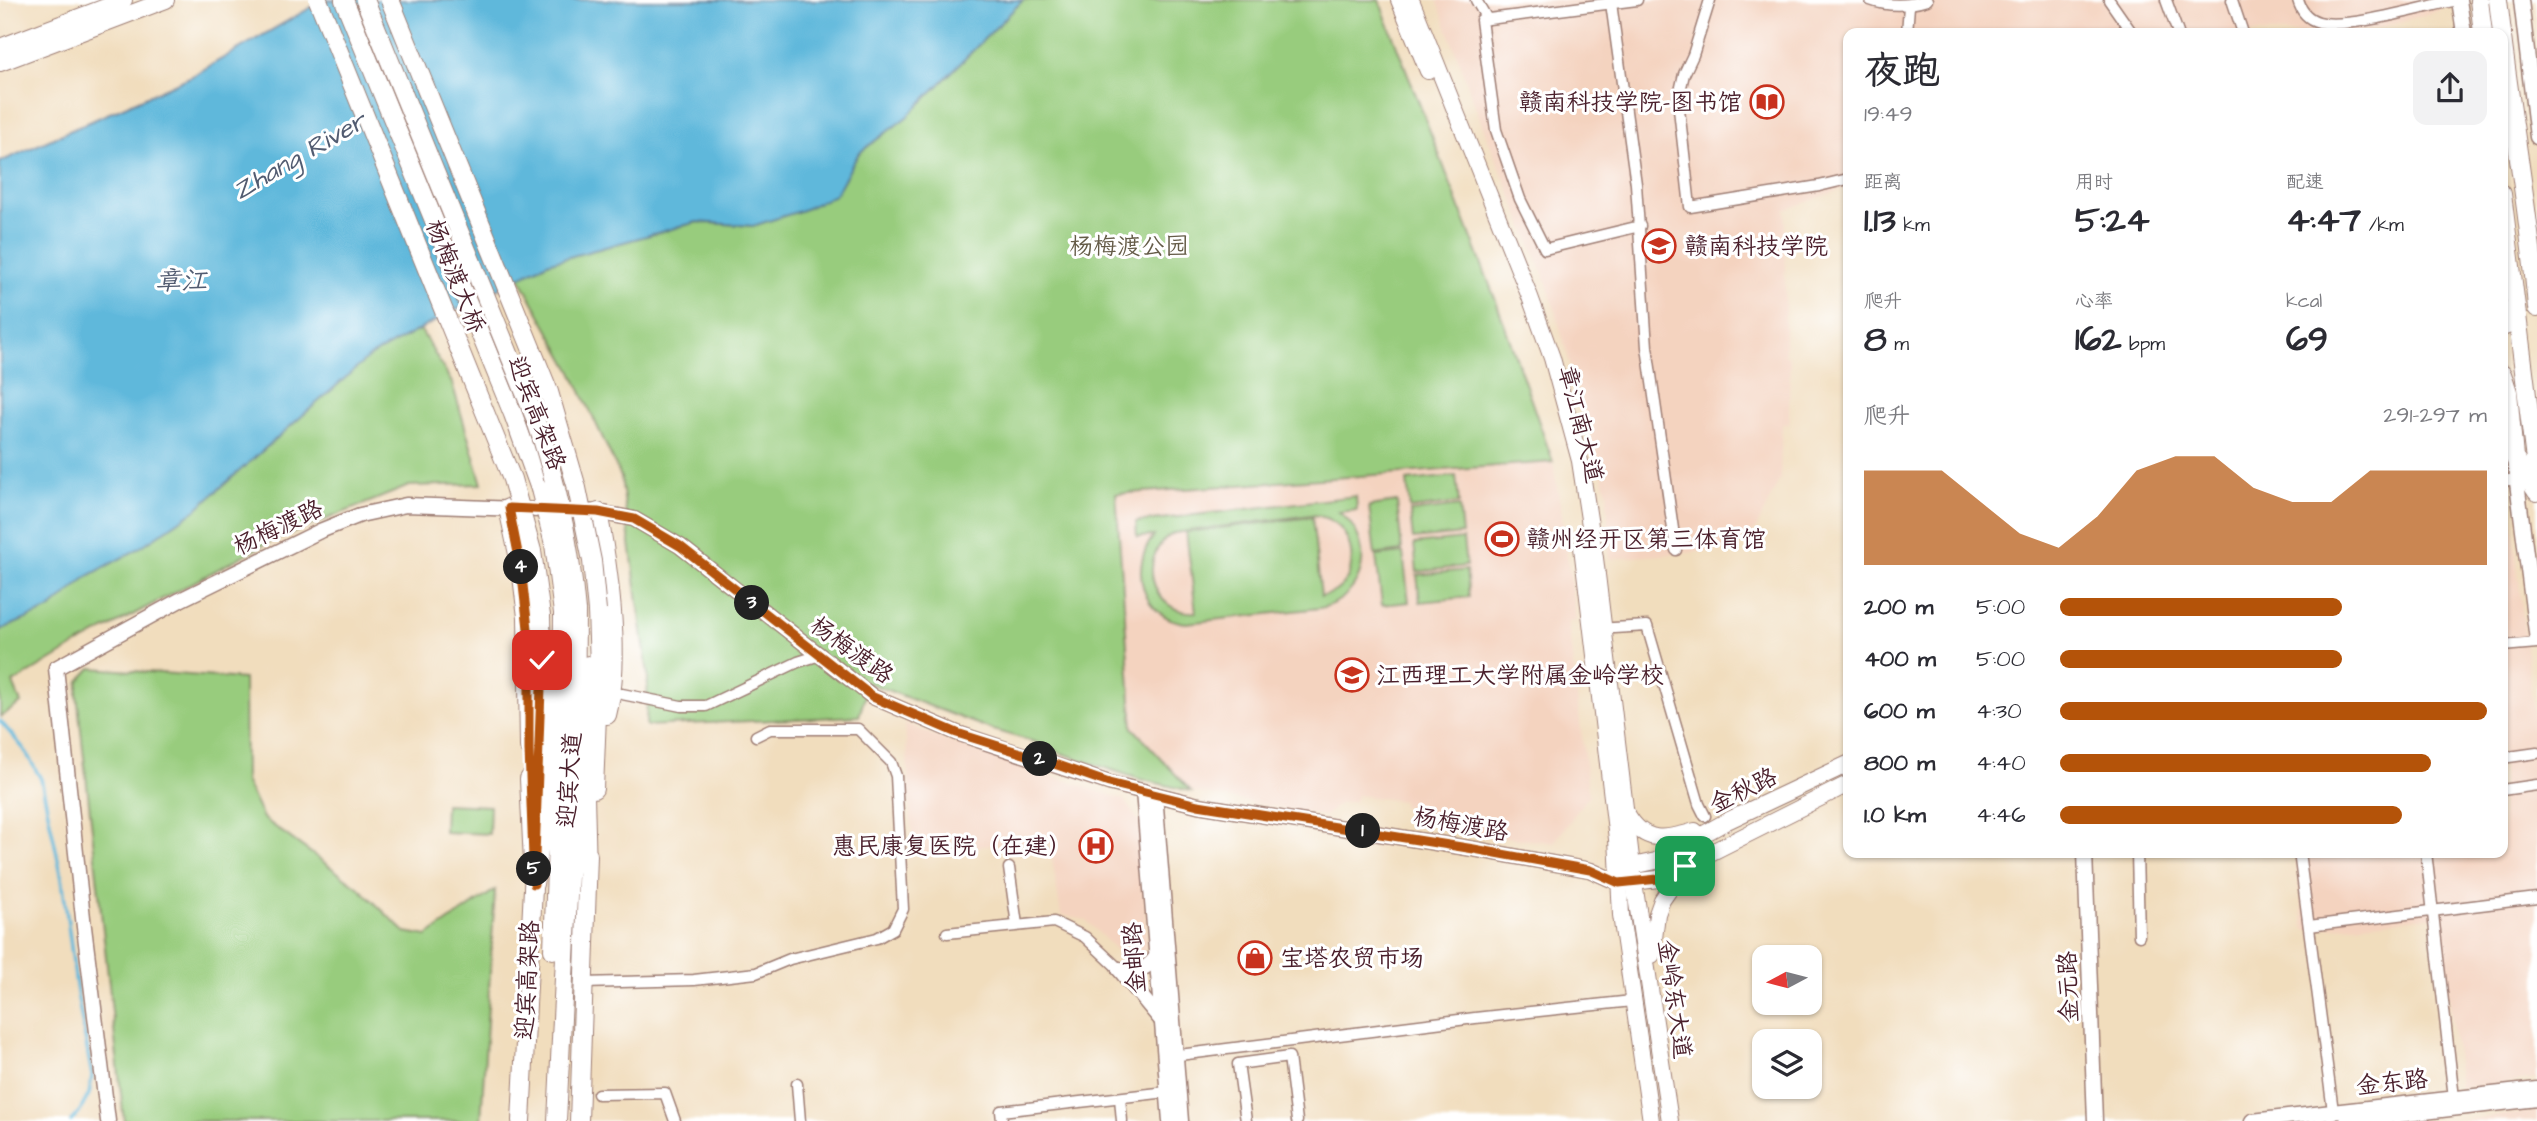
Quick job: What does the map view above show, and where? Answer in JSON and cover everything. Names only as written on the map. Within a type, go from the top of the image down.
[{"type":"main road","points":[[0,47],[124,0]]},
{"type":"main road","points":[[0,63],[166,0]]},
{"type":"main road","name":"杨梅渡大桥","points":[[317,0],[512,480],[532,551],[569,612]]},
{"type":"main road","name":"迎宾高架路","points":[[344,0],[513,414],[549,488]]},
{"type":"main road","name":"迎宾高架路","points":[[365,0],[534,415],[549,488]]},
{"type":"main road","name":"杨梅渡大桥","points":[[390,0],[549,392],[578,488],[592,561],[569,612]]},
{"type":"main road","name":"章江南大道","points":[[1399,0],[1563,414]]},
{"type":"main road","name":"章江南大道","points":[[1411,0],[1530,297],[1563,414],[1627,813],[1626,876]]},
{"type":"main road","points":[[2479,0],[2482,28]]},
{"type":"main road","points":[[2498,0],[2501,28]]},
{"type":"main road","points":[[2508,88],[2520,154],[2537,298],[2537,310],[2510,317]]},
{"type":"main road","points":[[2508,286],[2510,317],[2537,477]]},
{"type":"main road","points":[[2510,317],[2537,298]]},
{"type":"main road","points":[[2508,392],[2514,457],[2537,492]]},
{"type":"main road","points":[[549,488],[569,612],[589,693],[585,795],[587,871]]},
{"type":"main road","points":[[534,884],[546,802],[555,666],[569,612],[576,544],[549,488]]},
{"type":"main road","points":[[509,508],[521,568],[529,637],[529,762],[534,884],[522,1121]]},
{"type":"main road","points":[[597,734],[611,700],[612,664],[609,588],[598,512]]},
{"type":"main road","name":"迎宾大道","points":[[569,612],[600,666],[587,871],[579,1121]]},
{"type":"main road","name":"迎宾高架路","points":[[557,1121],[568,752],[569,612]]},
{"type":"main road","name":"章江南大道","points":[[1598,629],[1626,876]]},
{"type":"main road","name":"迎宾高架路","points":[[545,1121],[568,752]]},
{"type":"main road","name":"金秋路","points":[[1626,876],[1727,821],[1843,766]]},
{"type":"main road","name":"金秋路","points":[[1626,876],[1658,879],[1843,787]]},
{"type":"main road","points":[[1627,813],[1635,828],[1657,838],[1674,838],[1727,821]]},
{"type":"main road","points":[[1650,978],[1657,914],[1665,894],[1685,866]]},
{"type":"main road","name":"金岭东大道","points":[[1626,876],[1650,978],[1670,1121]]},
{"type":"main road","name":"金岭东大道","points":[[1626,876],[1632,1001],[1651,1121]]},
{"type":"street","points":[[1476,0],[1487,19]]},
{"type":"street","points":[[1484,0],[1487,19]]},
{"type":"street","points":[[1637,0],[1481,20],[1496,130],[1520,199],[1545,249],[1640,226]]},
{"type":"street","points":[[1710,0],[1693,55],[1684,74],[1678,100],[1690,207],[1843,180]]},
{"type":"street","points":[[1870,0],[1880,4],[1909,6],[1927,0]]},
{"type":"street","points":[[2109,0],[2129,28]]},
{"type":"street","points":[[2166,0],[2176,28]]},
{"type":"street","points":[[2232,0],[2242,28]]},
{"type":"street","points":[[2298,0],[2301,11],[2316,22],[2345,24],[2458,0],[2463,28]]},
{"type":"street","points":[[2521,0],[2537,137]]},
{"type":"street","points":[[1611,3],[1640,226],[1647,347],[1676,550]]},
{"type":"street","points":[[1907,28],[1909,6]]},
{"type":"street","points":[[2508,645],[2537,641],[2509,480],[2514,457]]},
{"type":"street","name":"杨梅渡路","points":[[108,1121],[56,668],[180,600],[320,531],[360,514],[406,505],[598,512],[634,519],[680,546],[873,697],[957,733],[1109,783],[1198,805],[1626,876]]},
{"type":"street","points":[[1598,629],[1647,626],[1699,804],[1705,816]]},
{"type":"street","points":[[622,694],[681,706],[706,706],[798,662],[820,655]]},
{"type":"street","points":[[584,982],[694,980],[756,973],[790,958],[877,938],[893,929],[903,909],[896,776],[891,762],[858,729],[783,729],[770,730],[756,736]]},
{"type":"street","points":[[2508,757],[2537,753]]},
{"type":"street","points":[[2508,788],[2537,785]]},
{"type":"street","name":"金邮路","points":[[1149,792],[1161,1020],[1181,1121]]},
{"type":"street","name":"金邮路","points":[[1149,792],[1170,1056],[1167,1093],[1170,1121]]},
{"type":"street","name":"金元路","points":[[2085,858],[2095,1121]]},
{"type":"street","points":[[2137,858],[2139,936]]},
{"type":"street","points":[[2301,858],[2333,1111]]},
{"type":"street","points":[[2427,858],[2454,1098]]},
{"type":"street","points":[[1009,868],[1017,925]]},
{"type":"street","points":[[2309,926],[2537,898]]},
{"type":"street","points":[[947,933],[1054,922],[1064,926],[1085,937],[1119,970],[1161,1020]]},
{"type":"street","points":[[1119,970],[1138,971],[1150,965],[1156,957]]},
{"type":"street","points":[[1170,1056],[1632,1001]]},
{"type":"street","points":[[1246,1121],[1238,1064],[1289,1057],[1297,1121]]},
{"type":"street","points":[[797,1084],[800,1121]]},
{"type":"street","name":"金东路","points":[[2252,1121],[2537,1089]]},
{"type":"street","points":[[598,1094],[665,1093],[675,1121]]},
{"type":"street","points":[[1002,1121],[1001,1111],[1167,1093]]},
{"type":"street","points":[[1120,1098],[1122,1121]]},
{"type":"street","name":"金东路","points":[[2346,1121],[2537,1099]]},
{"type":"shaded area","name":"赣南科技学院","points":[[1437,0],[2440,0],[2441,10],[2378,28],[1843,28],[1843,189],[1785,210],[1785,356],[1790,357],[1789,424],[1782,424],[1780,479],[1755,531],[1723,550],[1609,559],[1607,493],[1547,283],[1481,122]]},
{"type":"shaded area","name":"江西理工大学附属金岭学校","points":[[1553,462],[1576,621],[1568,622],[1589,795],[1554,843],[1444,830],[1445,820],[1420,808],[1402,806],[1402,801],[1357,795],[1356,801],[1340,803],[1325,816],[1191,791],[1133,728],[1116,494]]},
{"type":"shaded area","points":[[2508,482],[2537,745],[2537,1079],[2460,1088],[2439,916],[2305,930],[2296,858],[2508,858]]},
{"type":"shaded area","name":"惠民康复医院（在建）","points":[[905,723],[947,741],[1124,800],[1141,825],[1147,943],[1142,953],[1120,954],[1086,920],[1061,915],[1049,839],[913,854]]},
{"type":"shaded area","points":[[2537,1111],[2537,1121],[2452,1121]]},
{"type":"green space","name":"杨梅渡公园","points":[[1023,0],[1379,0],[1496,301],[1553,462],[1116,494],[1133,728],[1191,791],[1139,779],[1058,752],[1045,745],[993,730],[869,683],[859,716],[646,726],[648,675],[621,477],[572,372],[519,277],[547,263],[697,222],[753,226],[834,195],[859,153],[908,116]]},
{"type":"green space","points":[[420,329],[452,383],[482,484],[409,486],[265,544],[78,644],[13,683],[21,703],[0,717],[0,630],[50,609],[88,576],[136,550],[194,511],[369,357]]},
{"type":"green space","points":[[1456,476],[1459,503],[1410,509],[1407,481]]},
{"type":"green space","points":[[1356,496],[1357,510],[1339,512],[1351,524],[1359,538],[1361,567],[1357,581],[1348,593],[1336,602],[1320,608],[1186,623],[1159,612],[1144,590],[1142,562],[1146,548],[1154,536],[1137,537],[1136,522]],"holes":[[[1311,515],[1328,519],[1340,528],[1348,540],[1351,554],[1350,569],[1345,582],[1335,591],[1321,596],[1312,517],[1186,532],[1196,612],[1181,611],[1168,604],[1159,594],[1154,582],[1152,568],[1155,555],[1162,543],[1174,533]]]},
{"type":"green space","points":[[1397,502],[1402,551],[1375,555],[1369,506]]},
{"type":"green space","points":[[1459,506],[1462,534],[1413,539],[1410,512]]},
{"type":"green space","points":[[1463,539],[1466,566],[1417,572],[1414,544]]},
{"type":"green space","points":[[1403,553],[1409,602],[1382,605],[1376,556]]},
{"type":"green space","points":[[1466,570],[1469,597],[1420,602],[1417,575]]},
{"type":"green space","points":[[91,668],[244,679],[245,781],[263,818],[358,887],[405,932],[427,936],[495,890],[481,1121],[124,1121],[77,694],[79,681]]},
{"type":"green space","points":[[445,804],[490,806],[489,834],[444,832]]},
{"type":"water","name":"章江","points":[[324,0],[1023,0],[908,116],[859,153],[835,195],[803,210],[753,226],[697,222],[547,263],[420,329],[369,357],[194,511],[136,550],[88,576],[50,609],[0,630],[0,162],[192,76]]},
{"type":"waterway","points":[[0,721],[24,749],[41,779],[62,878],[77,993],[92,1076],[89,1094],[71,1121]]},
{"type":"place","name":"赣南科技学院-图书馆","points":[[1767,102]]},
{"type":"place","name":"赣南科技学院","points":[[1659,246]]},
{"type":"place","name":"赣州经开区第三体育馆","points":[[1502,539]]},
{"type":"place","name":"江西理工大学附属金岭学校","points":[[1352,675]]},
{"type":"place","name":"惠民康复医院（在建）","points":[[1096,846]]},
{"type":"place","name":"宝塔农贸市场","points":[[1255,958]]},
{"type":"route","points":[[542,660],[534,884],[529,750],[529,637],[525,593],[509,508],[598,512],[634,519],[680,546],[873,697],[957,733],[1109,783],[1198,805],[1590,870],[1619,883],[1658,879],[1685,866]]},
{"type":"water label","name":"Zhang River","points":[[299,155]]}]
